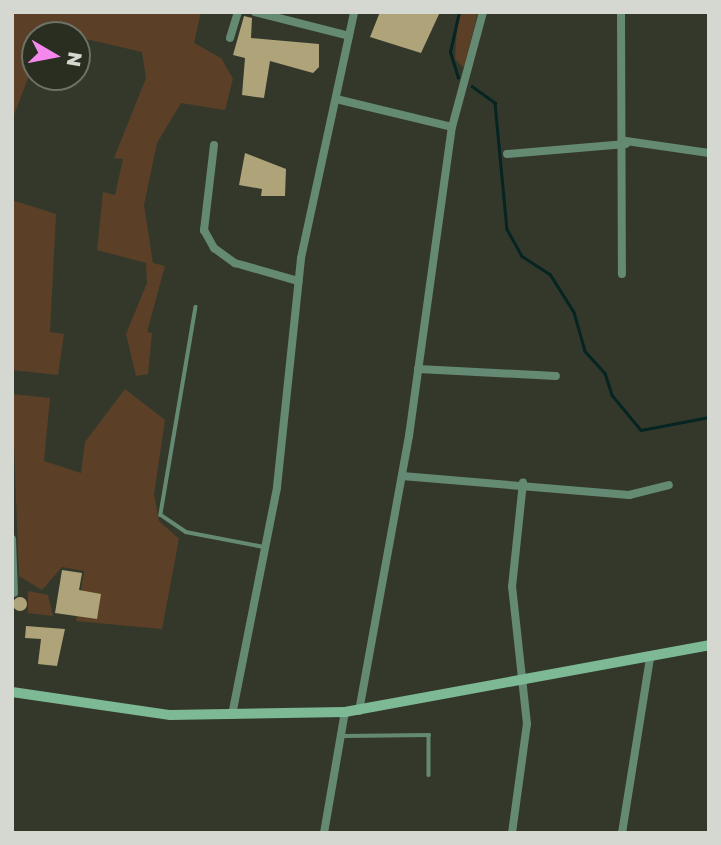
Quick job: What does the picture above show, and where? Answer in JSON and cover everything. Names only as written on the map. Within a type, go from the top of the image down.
[{"type":"street","points":[[230,38],[238,12]]},
{"type":"street","points":[[255,12],[349,36]]},
{"type":"street","points":[[232,715],[266,547],[295,357],[298,281],[354,12]]},
{"type":"street","points":[[359,711],[402,476],[452,127],[483,12]]},
{"type":"street","points":[[621,12],[617,82],[626,143],[622,274]]},
{"type":"street","points":[[336,99],[452,127]]},
{"type":"street","points":[[507,154],[626,143],[709,153]]},
{"type":"street","points":[[214,145],[204,230],[214,248],[235,263],[298,281]]},
{"type":"street","points":[[418,369],[556,376]]},
{"type":"street","points":[[402,476],[523,483],[629,495],[669,485]]},
{"type":"street","points":[[512,833],[527,724],[512,587],[523,483]]},
{"type":"street","points":[[12,539],[14,593]]},
{"type":"street","points":[[12,692],[117,711],[232,715],[345,712],[522,682],[709,645]]},
{"type":"street","points":[[622,833],[650,658]]},
{"type":"street","points":[[324,833],[345,712]]},
{"type":"lane","points":[[196,307],[159,510],[186,532],[266,547]]},
{"type":"lane","points":[[340,736],[429,735],[429,775]]},
{"type":"shaded area","points":[[12,12],[201,12],[194,43],[221,58],[233,79],[225,110],[181,103],[157,143],[144,205],[153,263],[165,266],[147,332],[152,333],[148,374],[136,376],[126,334],[147,283],[146,263],[97,250],[103,192],[115,195],[123,159],[114,158],[146,78],[142,52],[91,40],[91,21],[21,21],[21,91],[23,91],[12,120]]},
{"type":"shaded area","points":[[458,12],[478,12],[464,68],[455,59]]},
{"type":"shaded area","points":[[12,200],[56,214],[50,332],[64,334],[58,375],[12,370]]},
{"type":"shaded area","points":[[125,389],[165,420],[154,494],[159,521],[179,539],[162,629],[76,621],[84,571],[62,567],[42,590],[19,576],[12,394],[50,398],[44,461],[81,473],[85,442]]},
{"type":"shaded area","points":[[28,591],[48,595],[53,616],[28,613]]},
{"type":"building","points":[[380,12],[440,12],[421,53],[370,37]]},
{"type":"building","points":[[244,16],[252,18],[251,38],[319,44],[319,67],[313,73],[270,61],[264,98],[242,95],[245,58],[233,55]]},
{"type":"building","points":[[245,153],[286,169],[285,196],[261,196],[262,189],[239,185]]},
{"type":"building","points":[[62,570],[82,573],[79,590],[101,594],[97,619],[55,613]]},
{"type":"building","points":[[17,597],[23,597],[27,604],[23,611],[17,611],[13,607],[13,601]]},
{"type":"building","points":[[26,626],[65,629],[57,666],[38,664],[41,639],[25,638]]},
{"type":"waterway","points":[[458,78],[450,52],[459,12]]},
{"type":"waterway","points":[[472,86],[495,103],[507,229],[522,256],[550,274],[574,312],[585,351],[605,373],[612,395],[641,430],[709,417]]}]
